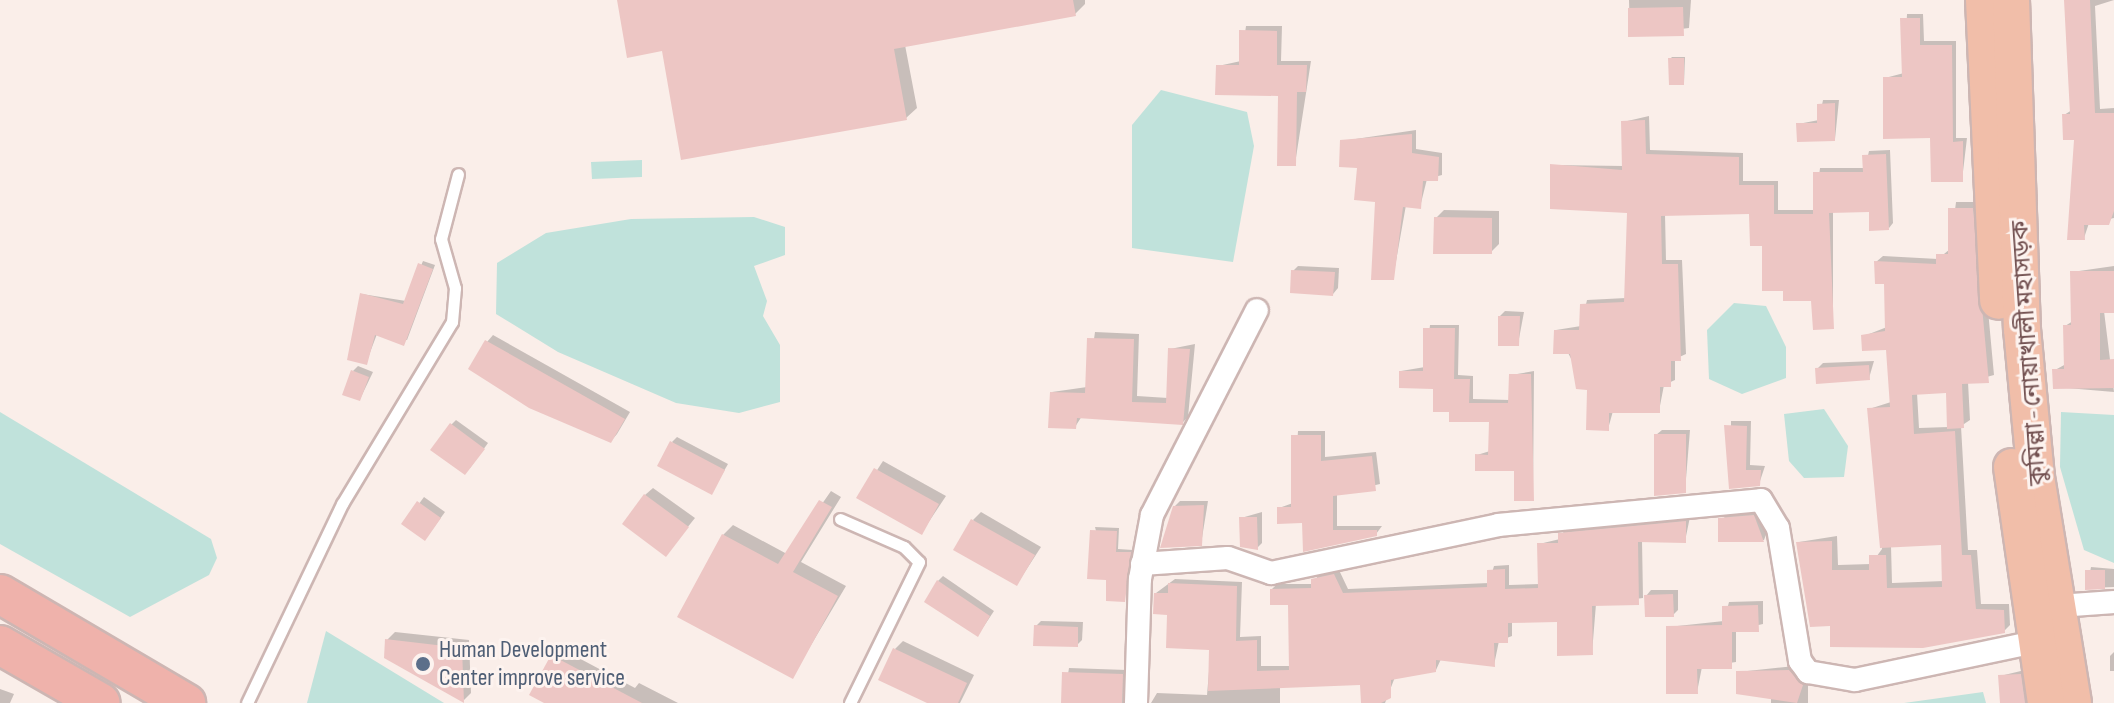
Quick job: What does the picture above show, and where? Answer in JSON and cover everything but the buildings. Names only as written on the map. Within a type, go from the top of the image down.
[{"type":"highway","points":[[0,594],[186,703]]},
{"type":"highway","points":[[0,645],[101,703]]},
{"type":"main road","name":"কুমিল্লা - নোয়াখালী মহাসড়ক","points":[[1984,0],[2003,382],[2046,703]]},
{"type":"main road","name":"কুমিল্লা - নোয়াখালী মহাসড়ক","points":[[2011,0],[2022,329],[2036,477],[2073,703]]},
{"type":"street","points":[[1136,703],[1142,564],[1159,498],[1257,310]]},
{"type":"street","points":[[1142,564],[1228,558],[1271,573],[1498,525],[1761,500],[1778,528],[1800,661],[1808,672],[1855,680],[2036,642]]},
{"type":"street","points":[[2059,606],[2114,602]]},
{"type":"lane","points":[[247,703],[336,516],[452,322],[455,288],[441,239],[458,174]]},
{"type":"lane","points":[[840,519],[904,547],[919,562],[850,703]]},
{"type":"water","points":[[1161,90],[1247,112],[1254,146],[1233,262],[1132,248],[1132,125]]},
{"type":"water","points":[[642,160],[642,177],[592,179],[591,162]]},
{"type":"water","points":[[754,217],[785,227],[785,255],[754,266],[767,301],[763,316],[780,345],[780,402],[739,413],[676,403],[558,352],[496,314],[497,263],[546,233],[631,219]]},
{"type":"water","points":[[1734,303],[1766,306],[1786,347],[1786,378],[1742,394],[1709,379],[1707,330]]},
{"type":"water","points":[[1824,409],[1848,446],[1844,477],[1804,478],[1789,461],[1784,414]]},
{"type":"water","points":[[0,412],[211,539],[217,558],[209,575],[130,617],[0,544]]},
{"type":"water","points":[[2061,412],[2114,415],[2114,563],[2084,550],[2060,467]]},
{"type":"water","points":[[326,631],[444,703],[307,703]]},
{"type":"water","points":[[1983,692],[1986,703],[1904,703]]},
{"type":"place","name":"Human Development Center improve service","points":[[423,664]]}]
